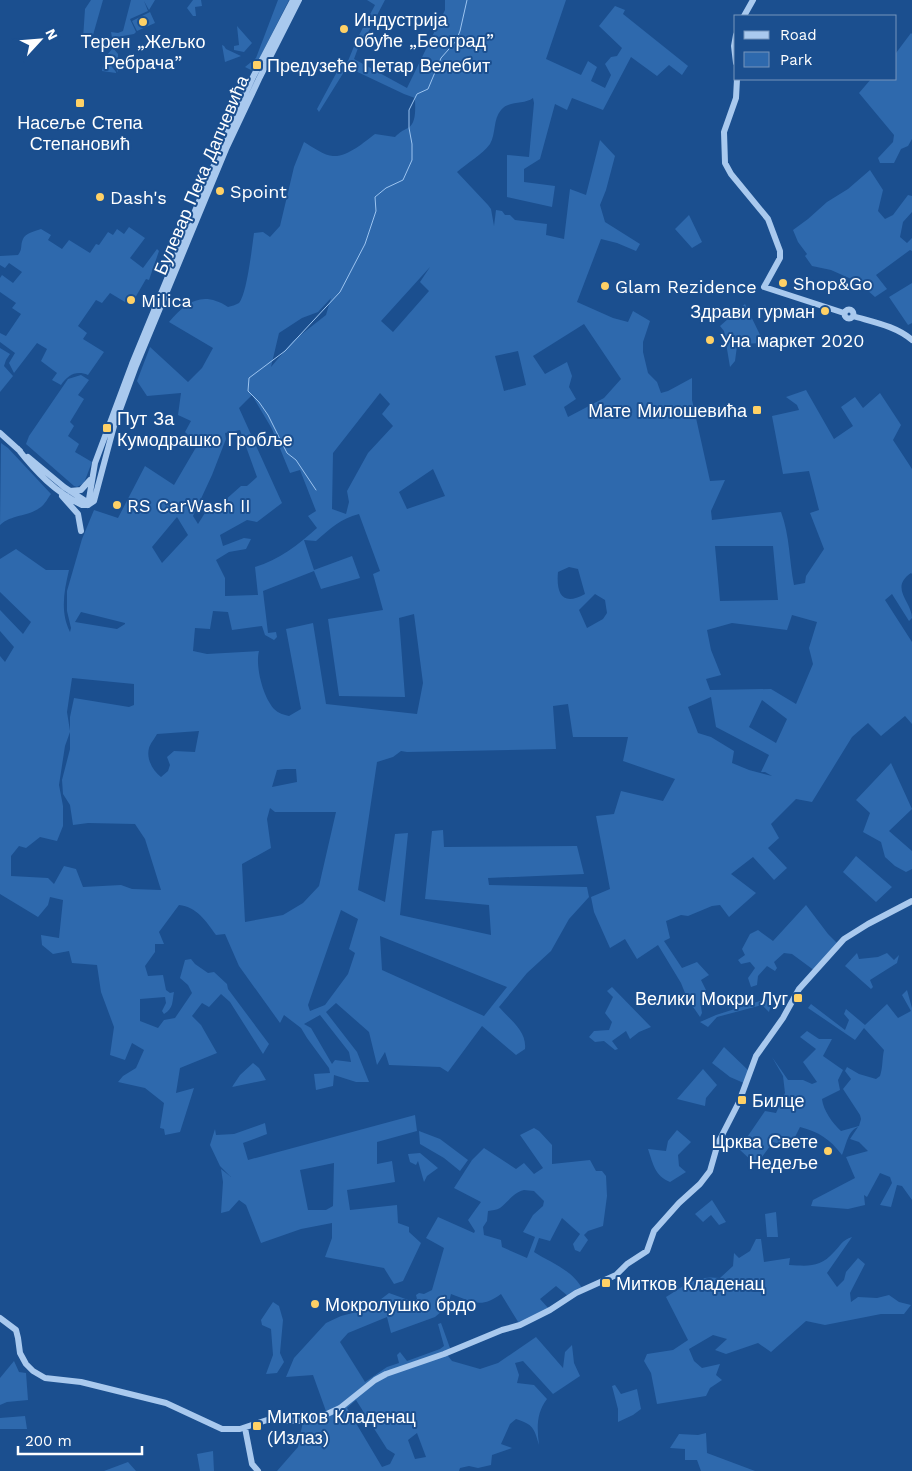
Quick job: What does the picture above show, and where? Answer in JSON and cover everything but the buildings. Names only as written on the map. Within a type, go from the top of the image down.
[{"type":"street","name":"Булевар Пека Дапчевића","points":[[88,505],[92,477],[113,411],[222,152],[293,0]]},
{"type":"street","name":"Булевар Пека Дапчевића","points":[[266,58],[300,0]]},
{"type":"street","points":[[744,15],[752,0]]},
{"type":"street","points":[[737,80],[736,98],[724,132],[725,163],[731,174],[768,219],[781,252],[780,258],[764,287],[844,313],[848,318],[853,316],[891,327],[912,340]]},
{"type":"street","name":"Булевар Пека Дапчевића","points":[[88,505],[96,498],[114,426],[122,404],[222,152]]},
{"type":"street","points":[[0,433],[88,505]]},
{"type":"street","points":[[18,449],[32,467],[76,510],[80,517],[81,531]]},
{"type":"street","points":[[70,491],[83,489],[92,477]]},
{"type":"street","points":[[50,485],[80,504],[88,505]]},
{"type":"street","points":[[0,1318],[16,1330],[20,1353],[26,1364],[45,1378],[80,1382],[166,1403],[222,1429],[245,1428],[258,1422],[280,1420],[303,1421],[327,1414],[340,1408],[381,1376],[444,1354],[502,1330],[520,1325],[576,1293],[616,1275],[627,1264],[646,1252],[650,1246],[653,1232],[679,1203],[700,1184],[710,1171],[718,1143],[740,1102],[756,1056],[784,1018],[799,989],[844,939],[912,901]]},
{"type":"street","points":[[245,1428],[255,1469]]},
{"type":"green space","points":[[91,0],[103,0],[93,35],[83,39],[85,9]]},
{"type":"green space","points":[[131,0],[155,0],[149,10],[144,1],[148,11],[130,19],[136,32],[117,37],[113,43],[111,32],[118,33],[123,31]]},
{"type":"green space","points":[[193,0],[201,0],[202,6],[195,7],[196,16],[193,16],[187,8]]},
{"type":"green space","points":[[278,0],[289,0],[253,71],[245,67],[256,58]]},
{"type":"green space","points":[[367,0],[385,0],[364,40],[361,40],[354,59],[407,88],[445,10],[445,0],[566,0],[546,59],[581,75],[588,61],[597,67],[591,81],[605,88],[611,75],[605,64],[611,57],[617,56],[622,48],[599,26],[615,6],[625,10],[623,14],[688,66],[682,75],[669,65],[657,76],[631,57],[603,110],[572,98],[567,110],[555,104],[540,159],[524,169],[524,182],[555,186],[552,207],[507,197],[507,155],[529,157],[533,98],[504,107],[498,114],[490,144],[457,172],[491,209],[494,226],[496,210],[502,211],[505,215],[510,215],[515,220],[547,224],[546,235],[564,239],[570,189],[586,195],[600,140],[615,156],[600,205],[605,222],[640,244],[636,251],[601,239],[577,302],[613,318],[628,322],[633,311],[650,321],[643,342],[643,352],[648,373],[657,382],[661,393],[692,378],[692,400],[710,481],[725,480],[711,511],[712,520],[781,512],[786,530],[794,585],[805,583],[806,576],[824,549],[810,513],[819,510],[809,471],[783,474],[772,416],[799,410],[797,405],[786,397],[806,390],[834,439],[853,426],[841,407],[855,397],[863,408],[880,393],[901,425],[893,440],[912,469],[912,574],[905,579],[902,584],[902,590],[912,618],[909,621],[892,594],[885,600],[912,642],[912,724],[905,716],[881,736],[868,723],[852,737],[812,802],[796,799],[771,824],[779,838],[768,848],[787,868],[774,880],[753,857],[731,874],[756,893],[729,917],[720,905],[666,921],[670,938],[664,941],[682,968],[697,962],[709,975],[701,980],[706,990],[705,996],[700,1000],[702,1013],[700,1017],[687,998],[681,983],[658,945],[637,959],[625,939],[610,948],[594,912],[591,897],[610,889],[596,816],[614,814],[621,791],[663,801],[675,779],[623,761],[628,737],[573,737],[568,704],[553,706],[556,749],[401,751],[393,757],[377,762],[358,890],[385,902],[395,834],[408,833],[400,915],[491,935],[489,905],[425,899],[432,831],[443,830],[444,847],[577,846],[584,874],[488,878],[489,885],[587,887],[589,897],[569,919],[551,951],[527,973],[499,1007],[521,1031],[525,1049],[516,1055],[482,1026],[448,1072],[440,1067],[389,1065],[385,1052],[377,1065],[369,1032],[336,1003],[326,1012],[357,1052],[369,1082],[356,1082],[334,1075],[333,1086],[316,1090],[314,1074],[330,1073],[329,1068],[301,1028],[284,1015],[280,1023],[239,966],[225,934],[216,935],[205,920],[196,912],[179,905],[159,932],[164,944],[155,944],[155,952],[145,966],[148,976],[163,975],[166,990],[170,993],[174,992],[172,1004],[170,1009],[164,1014],[162,1011],[166,1003],[165,997],[140,999],[140,1021],[158,1028],[164,1020],[175,1018],[192,993],[188,985],[180,978],[185,960],[191,959],[208,973],[214,972],[227,984],[228,989],[269,1044],[263,1054],[230,1002],[221,994],[209,1007],[202,1003],[192,1016],[201,1025],[217,1053],[180,1068],[176,1093],[194,1088],[180,1132],[165,1135],[164,1129],[160,1128],[164,1103],[145,1088],[118,1082],[123,1076],[136,1068],[144,1050],[132,1043],[125,1060],[110,1055],[114,1027],[101,992],[97,965],[72,963],[69,951],[53,954],[42,945],[41,935],[59,938],[63,900],[50,897],[48,905],[38,917],[0,894],[0,656],[5,662],[14,647],[0,631],[0,610],[23,634],[31,622],[0,592],[0,559],[16,549],[46,570],[69,570],[64,594],[64,609],[70,632],[67,591],[82,539],[94,510],[118,518],[145,466],[174,485],[198,444],[185,432],[191,421],[178,415],[181,393],[147,396],[137,381],[150,347],[188,382],[202,368],[213,348],[169,322],[189,304],[203,299],[219,302],[228,307],[239,303],[247,281],[254,233],[263,232],[270,237],[280,226],[294,167],[304,142],[326,154],[339,156],[356,148],[375,134],[395,137],[411,126],[413,122],[415,98],[347,67],[319,112],[317,109],[339,68],[348,61],[375,5]],"holes":[[[430,267],[420,282],[429,291],[393,332],[381,321]],[[331,298],[326,315],[293,341],[271,367],[279,333],[302,318],[318,312]],[[584,324],[621,379],[604,398],[568,417],[564,407],[576,399],[569,387],[572,376],[567,362],[545,374],[533,356]],[[518,351],[526,385],[504,391],[495,356]],[[380,393],[390,404],[382,414],[393,426],[368,453],[347,491],[349,502],[346,514],[332,509],[333,453]],[[252,395],[272,429],[290,473],[300,470],[316,511],[308,516],[317,528],[288,551],[255,567],[258,595],[225,596],[225,578],[216,560],[229,552],[246,549],[251,539],[244,538],[223,546],[220,535],[247,520],[257,522],[282,503],[239,408]],[[240,430],[257,477],[247,486],[241,486],[215,509],[208,508],[198,524],[193,516],[226,439],[225,433]],[[433,469],[445,496],[407,509],[399,492]],[[359,514],[380,571],[373,574],[383,610],[328,619],[339,696],[405,697],[399,618],[414,614],[423,683],[417,714],[326,704],[313,623],[286,629],[301,709],[289,716],[281,714],[276,710],[266,697],[259,673],[259,651],[207,654],[193,651],[195,628],[210,629],[213,611],[228,612],[232,630],[262,626],[265,635],[274,640],[277,637],[276,632],[268,633],[263,591],[314,571],[321,589],[360,578],[352,556],[314,570],[304,540],[316,541],[346,518]],[[177,517],[188,535],[162,563],[152,547]],[[715,546],[773,546],[778,600],[720,601]],[[569,567],[578,569],[585,594],[571,599],[562,596],[558,572]],[[595,594],[605,600],[607,613],[603,619],[587,628],[579,610]],[[81,612],[125,623],[117,629],[75,622]],[[792,615],[817,622],[809,648],[813,664],[796,704],[771,689],[710,690],[706,679],[721,675],[711,650],[707,630],[732,623],[787,630]],[[72,678],[134,684],[134,705],[129,707],[74,698],[70,717],[70,731],[67,712]],[[711,697],[716,727],[769,755],[761,772],[772,776],[732,763],[734,751],[711,737],[698,733],[688,707]],[[762,700],[787,719],[776,743],[749,727]],[[199,731],[195,752],[174,751],[167,757],[170,765],[168,771],[161,777],[149,760],[149,748],[157,734]],[[70,732],[70,749],[62,780],[63,794],[70,805],[73,825],[88,823],[135,824],[145,839],[161,890],[132,889],[121,885],[83,887],[76,869],[64,866],[54,884],[48,878],[11,876],[11,856],[19,846],[26,848],[40,837],[57,841],[63,826],[63,806],[59,785],[65,746]],[[296,769],[297,782],[272,787],[277,770]],[[270,808],[275,812],[336,812],[319,886],[303,903],[283,915],[245,922],[242,864],[271,848],[267,819]],[[341,910],[358,919],[349,949],[355,953],[348,974],[325,1005],[310,1011],[308,1005]],[[380,936],[507,987],[484,1016],[382,970]],[[320,1015],[349,1052],[351,1062],[335,1060],[332,1064],[311,1028],[304,1024]]]},
{"type":"green space","name":"Терен „Жељко Ребрача”","points":[[150,12],[155,23],[137,31],[132,21]]},
{"type":"green space","points":[[237,26],[252,43],[244,52],[234,50],[234,46],[239,45]]},
{"type":"green space","points":[[911,33],[912,139],[908,146],[901,149],[894,163],[880,163],[878,158],[893,142],[894,135],[859,93],[870,80],[897,80],[897,52]]},
{"type":"green space","points":[[222,45],[226,49],[241,56],[225,62]]},
{"type":"green space","points":[[113,48],[118,54],[118,72],[106,56]]},
{"type":"green space","points":[[105,58],[116,72],[116,73],[102,71]]},
{"type":"green space","points":[[870,170],[883,190],[878,211],[885,219],[893,215],[908,195],[912,196],[912,212],[903,222],[900,237],[907,243],[912,238],[912,251],[910,250],[876,275],[887,289],[875,297],[858,282],[831,270],[812,266],[805,256],[807,254],[798,242],[793,230]]},
{"type":"green space","points":[[689,215],[702,242],[692,248],[675,229]]},
{"type":"green space","points":[[129,227],[145,238],[130,258],[143,268],[157,249],[159,251],[149,280],[146,279],[135,298],[130,295],[125,302],[110,293],[102,303],[96,300],[78,326],[87,333],[83,339],[104,352],[88,375],[73,374],[61,385],[52,380],[57,373],[41,361],[47,349],[37,343],[14,373],[9,363],[15,353],[0,342],[0,333],[6,336],[21,314],[12,308],[16,303],[0,292],[0,278],[2,275],[13,283],[22,272],[9,263],[5,268],[0,265],[0,256],[18,255],[24,237],[41,229],[51,235],[48,240],[62,249],[69,240],[90,253],[96,244],[99,245],[108,232],[113,235],[117,229],[124,234]]},
{"type":"green space","points":[[912,283],[912,323],[908,325],[889,297]]},
{"type":"green space","points":[[745,304],[764,343],[738,344],[735,361],[730,367],[724,331],[720,326]]},
{"type":"green space","points":[[0,348],[10,354],[4,366],[13,376],[0,392]]},
{"type":"green space","points":[[81,375],[89,380],[78,395],[84,399],[70,422],[74,426],[68,436],[79,444],[75,452],[92,462],[84,483],[77,487],[26,444],[29,436],[68,379]]},
{"type":"green space","points":[[1,443],[51,494],[41,507],[5,521],[0,525]]},
{"type":"green space","points":[[891,763],[912,809],[889,831],[912,851],[912,869],[906,872],[895,866],[885,857],[881,842],[863,832],[870,813],[856,800]]},
{"type":"green space","points":[[856,856],[892,887],[876,902],[843,872]]},
{"type":"green space","points":[[806,905],[838,944],[815,971],[792,954],[784,953],[774,962],[777,968],[775,971],[767,966],[758,976],[757,985],[751,987],[748,978],[755,968],[750,962],[741,964],[738,960],[745,955],[742,949],[750,934],[758,930],[773,941]]},
{"type":"green space","points":[[857,953],[859,959],[878,957],[887,953],[894,960],[899,955],[897,963],[870,980],[873,987],[871,989],[845,966]]},
{"type":"green space","points":[[612,987],[651,1027],[639,1032],[630,1039],[626,1031],[612,1041],[618,1049],[615,1050],[604,1041],[595,1042],[589,1037],[594,1031],[609,1030],[612,1022],[605,1013],[613,997],[607,991]]},
{"type":"green space","points":[[907,990],[912,1008],[912,1200],[902,1186],[897,1185],[891,1207],[880,1205],[892,1183],[890,1177],[880,1173],[867,1197],[864,1195],[865,1205],[848,1209],[811,1206],[813,1200],[855,1178],[846,1157],[868,1151],[859,1142],[850,1139],[858,1127],[852,1131],[842,1155],[824,1137],[800,1127],[790,1147],[773,1142],[756,1165],[739,1149],[765,1111],[776,1113],[785,1093],[783,1076],[772,1057],[788,1080],[803,1080],[812,1084],[817,1082],[803,1062],[816,1049],[800,1037],[807,1031],[819,1039],[832,1039],[823,1056],[843,1070],[838,1080],[840,1090],[822,1099],[824,1108],[841,1131],[859,1126],[860,1115],[843,1089],[851,1079],[845,1071],[847,1067],[859,1074],[876,1079],[881,1073],[884,1050],[864,1028],[855,1040],[808,1008],[811,1004],[845,1030],[849,1020],[844,1014],[846,1009],[865,1025],[887,1004],[898,1018],[911,1011],[902,995]]},
{"type":"green space","points":[[763,1000],[772,1000],[769,1012],[762,1005],[717,1017],[708,1027],[700,1022],[716,1015]]},
{"type":"green space","points":[[724,1047],[750,1072],[746,1084],[730,1077],[712,1063]]},
{"type":"green space","points":[[253,1063],[259,1068],[266,1080],[232,1087],[240,1075]]},
{"type":"green space","points":[[703,1069],[717,1085],[706,1098],[705,1106],[677,1099]]},
{"type":"green space","points":[[415,1115],[417,1131],[377,1142],[377,1164],[392,1161],[395,1182],[347,1190],[350,1210],[397,1205],[398,1223],[409,1227],[409,1232],[421,1243],[403,1281],[394,1284],[384,1268],[325,1257],[332,1238],[332,1223],[301,1229],[261,1243],[246,1205],[239,1200],[229,1211],[221,1213],[223,1182],[221,1169],[231,1177],[220,1166],[210,1145],[215,1129],[216,1135],[234,1134],[265,1123],[267,1134],[243,1143],[248,1160]],"holes":[[[334,1163],[333,1206],[326,1210],[308,1210],[300,1170]]]},
{"type":"green space","points":[[534,1128],[539,1131],[552,1145],[552,1164],[590,1160],[596,1171],[602,1171],[606,1176],[607,1196],[603,1226],[588,1231],[584,1235],[588,1240],[580,1252],[575,1250],[573,1244],[580,1234],[562,1218],[550,1241],[539,1238],[534,1252],[568,1272],[583,1290],[569,1297],[556,1286],[540,1299],[550,1310],[520,1325],[501,1294],[494,1299],[477,1303],[451,1294],[448,1306],[435,1317],[391,1333],[387,1317],[348,1333],[340,1342],[365,1382],[387,1367],[399,1363],[397,1355],[400,1352],[407,1361],[444,1346],[438,1324],[441,1323],[450,1348],[448,1356],[452,1361],[480,1369],[498,1363],[536,1337],[563,1368],[565,1352],[572,1345],[574,1363],[580,1376],[553,1394],[523,1361],[515,1363],[519,1375],[517,1383],[534,1385],[547,1399],[539,1415],[539,1445],[532,1428],[516,1419],[510,1424],[501,1444],[512,1448],[492,1455],[491,1465],[478,1468],[469,1466],[460,1468],[459,1471],[277,1471],[298,1447],[303,1421],[327,1414],[313,1375],[286,1377],[294,1358],[326,1323],[341,1316],[368,1309],[389,1293],[414,1302],[417,1299],[416,1295],[419,1293],[424,1294],[432,1290],[444,1248],[426,1238],[438,1217],[474,1233],[475,1231],[468,1220],[481,1202],[454,1188],[472,1160],[484,1148],[516,1169],[524,1163],[534,1174],[543,1168],[520,1135]],"holes":[[[524,1190],[534,1191],[544,1201],[543,1206],[533,1215],[523,1232],[535,1237],[527,1258],[502,1247],[501,1240],[484,1235],[483,1227],[487,1221],[488,1211],[500,1208],[514,1195]],[[356,1400],[387,1449],[395,1454],[390,1464],[382,1467],[347,1408]],[[417,1433],[426,1457],[415,1459],[408,1440]]]},
{"type":"green space","points":[[677,1130],[691,1142],[678,1155],[679,1166],[686,1172],[670,1182],[658,1173],[648,1149],[666,1151],[668,1141]]},
{"type":"green space","points":[[419,1131],[440,1139],[468,1160],[460,1171],[444,1158],[420,1144]]},
{"type":"green space","points":[[420,1153],[438,1168],[427,1176],[424,1182],[418,1161],[416,1165],[410,1162],[408,1154]]},
{"type":"green space","points":[[712,1200],[726,1222],[719,1225],[711,1215],[703,1222],[695,1214]]},
{"type":"green space","points":[[776,1212],[778,1237],[767,1237],[765,1214]]},
{"type":"green space","points":[[852,1237],[827,1273],[837,1287],[844,1280],[846,1272],[858,1258],[865,1264],[850,1293],[851,1302],[858,1297],[877,1298],[889,1295],[899,1302],[911,1305],[904,1314],[881,1314],[825,1325],[806,1321],[771,1352],[758,1343],[726,1354],[715,1350],[727,1339],[713,1335],[689,1349],[694,1361],[702,1368],[720,1364],[716,1375],[722,1380],[710,1388],[706,1396],[657,1404],[651,1373],[644,1361],[647,1354],[673,1350],[688,1340],[666,1297],[697,1279],[720,1278],[733,1266],[734,1253],[739,1258],[750,1251],[756,1239],[761,1239],[764,1262],[790,1258],[789,1265],[808,1266],[824,1261],[844,1241]]},
{"type":"green space","points":[[273,1302],[279,1306],[283,1320],[280,1353],[284,1362],[277,1373],[266,1374],[273,1355],[271,1329],[262,1325],[261,1320]]},
{"type":"green space","points":[[14,1361],[19,1372],[26,1373],[28,1400],[7,1402],[0,1405],[0,1378]]},
{"type":"green space","points":[[615,1385],[621,1394],[637,1389],[641,1409],[618,1422],[618,1409],[612,1386]]},
{"type":"green space","points":[[25,1416],[27,1429],[0,1429],[0,1418]]},
{"type":"green space","points":[[706,1433],[707,1453],[755,1471],[701,1471],[697,1460],[685,1460],[685,1449],[670,1448],[679,1434],[698,1435]]},
{"type":"green space","points":[[213,1451],[214,1471],[200,1471],[197,1454]]},
{"type":"green space","points":[[128,1462],[136,1471],[104,1471]]},
{"type":"waterway","points":[[316,490],[296,460],[287,453],[268,415],[248,391],[249,378],[285,351],[340,292],[365,244],[376,211],[375,197],[386,188],[403,180],[412,160],[409,110],[417,94],[428,89],[441,58],[456,41],[467,0]]},
{"type":"place","name":"Терен „Жељко Ребрача”","points":[[143,22]]},
{"type":"place","name":"Индустрија обуће „Београд”","points":[[344,29]]},
{"type":"place","name":"Предузеће Петар Велебит","points":[[257,65]]},
{"type":"place","name":"Насеље Степа Степановић","points":[[80,103]]},
{"type":"place","name":"Spoint","points":[[220,191]]},
{"type":"place","name":"Dash's","points":[[100,197]]},
{"type":"place","name":"Shop&Go","points":[[783,283]]},
{"type":"place","name":"Glam Rezidence","points":[[605,286]]},
{"type":"place","name":"Milica","points":[[131,300]]},
{"type":"place","name":"Здрави гурман","points":[[825,311]]},
{"type":"place","name":"Уна маркет 2020","points":[[710,340]]},
{"type":"place","name":"Мате Милошевића","points":[[757,410]]},
{"type":"place","name":"Пут За Кумодрашко Гробље","points":[[107,428]]},
{"type":"place","name":"RS CarWash II","points":[[117,505]]},
{"type":"place","name":"Велики Мокри Луг","points":[[798,998]]},
{"type":"place","name":"Билце","points":[[742,1100]]},
{"type":"place","name":"Црква Свете Недеље","points":[[828,1151]]},
{"type":"place","name":"Митков Кладенац","points":[[606,1283]]},
{"type":"place","name":"Мокролушко брдо","points":[[315,1304]]},
{"type":"place","name":"Митков Кладенац (Излаз)","points":[[257,1426]]}]
